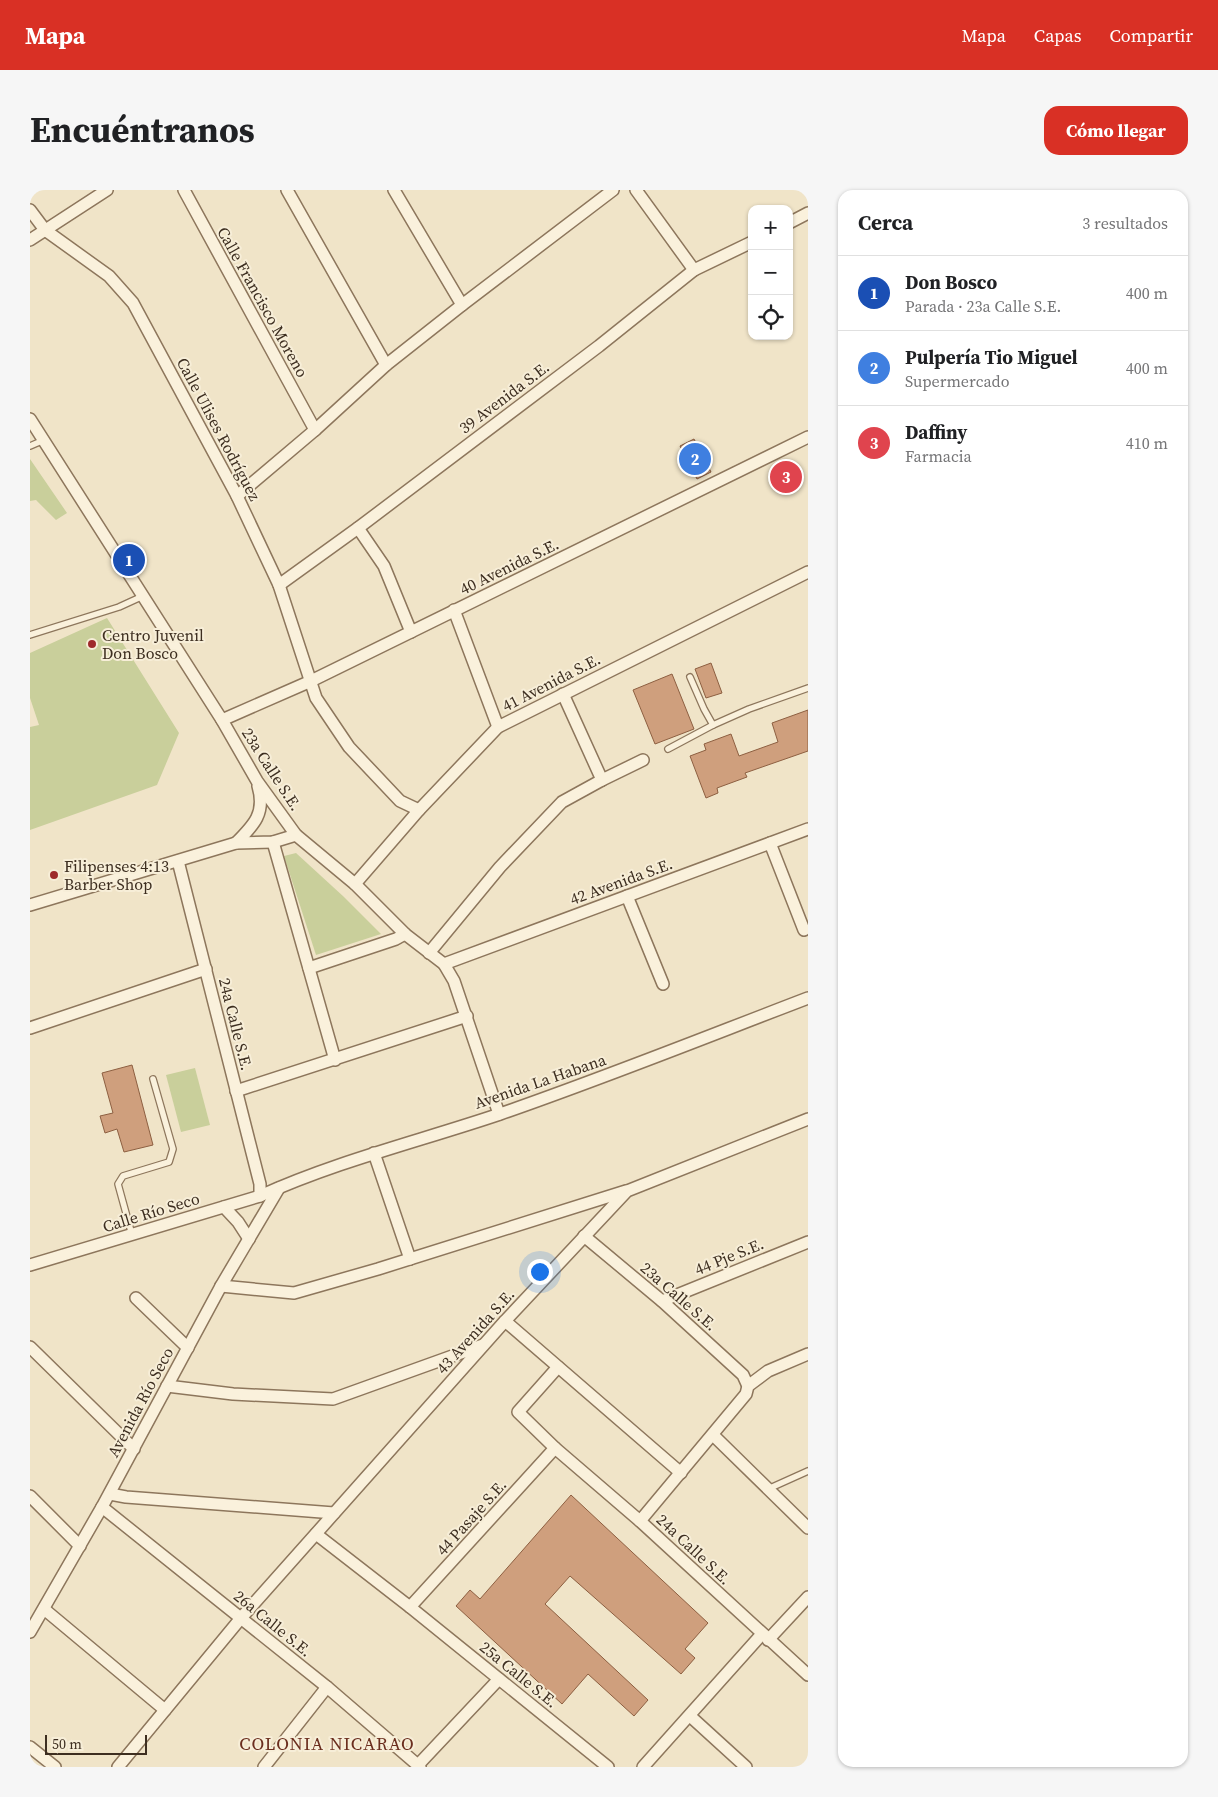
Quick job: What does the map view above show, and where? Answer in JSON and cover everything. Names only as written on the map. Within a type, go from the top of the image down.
[{"type":"street","points":[[30,240],[107,190]]},
{"type":"street","name":"Calle Francisco Moreno","points":[[184,190],[315,430]]},
{"type":"street","points":[[287,190],[386,366]]},
{"type":"street","points":[[394,190],[462,305]]},
{"type":"street","points":[[237,496],[315,430],[386,366],[462,305],[613,190]]},
{"type":"street","points":[[636,190],[694,270]]},
{"type":"street","name":"Calle Ulises Rodríguez","points":[[30,210],[45,230],[109,276],[134,303],[237,496],[279,585],[316,698],[349,747],[400,801],[419,810]]},
{"type":"street","points":[[793,221],[808,214]]},
{"type":"street","name":"39 Avenida S.E.","points":[[279,585],[358,528],[599,346],[694,270],[748,244]]},
{"type":"street","name":"23a Calle S.E.","points":[[30,419],[222,720],[257,782],[296,835],[355,884],[405,934],[444,964],[454,981],[467,1016],[499,1114]]},
{"type":"street","name":"40 Avenida S.E.","points":[[222,720],[311,681],[808,437]]},
{"type":"street","points":[[358,528],[384,566],[411,632]]},
{"type":"street","name":"41 Avenida S.E.","points":[[355,884],[419,810],[498,727],[808,572]]},
{"type":"street","points":[[454,610],[498,727]]},
{"type":"street","points":[[563,694],[602,780]]},
{"type":"street","points":[[429,952],[500,867],[562,802],[644,760]]},
{"type":"street","points":[[236,843],[254,825],[260,811],[261,796],[257,782]]},
{"type":"street","name":"42 Avenida S.E.","points":[[444,964],[808,829]]},
{"type":"street","points":[[30,905],[236,843],[273,842],[296,835]]},
{"type":"street","points":[[273,842],[335,1060]]},
{"type":"street","points":[[770,843],[804,930]]},
{"type":"street","name":"24a Calle S.E.","points":[[178,860],[260,1184],[260,1196]]},
{"type":"street","points":[[627,896],[663,984]]},
{"type":"street","points":[[309,968],[396,939],[405,934]]},
{"type":"street","points":[[30,1028],[206,969]]},
{"type":"street","name":"Avenida La Habana","points":[[279,1188],[374,1153],[499,1114],[808,998]]},
{"type":"street","points":[[236,1091],[467,1016]]},
{"type":"street","name":"43 Avenida S.E.","points":[[118,1767],[241,1618],[506,1321],[627,1191],[808,1119]]},
{"type":"street","points":[[374,1153],[410,1259]]},
{"type":"street","name":"Calle Río Seco","points":[[30,1265],[260,1196],[279,1188]]},
{"type":"street","name":"Avenida Río Seco","points":[[30,1632],[110,1494],[221,1286],[279,1188]]},
{"type":"street","points":[[221,1286],[294,1293],[627,1191]]},
{"type":"street","points":[[224,1207],[238,1222],[249,1239]]},
{"type":"street","name":"23a Calle S.E.","points":[[584,1236],[662,1301],[743,1375],[748,1386]]},
{"type":"street","name":"44 Pje S.E.","points":[[662,1301],[808,1242]]},
{"type":"street","points":[[136,1298],[188,1348]]},
{"type":"street","points":[[506,1321],[680,1473]]},
{"type":"street","points":[[167,1386],[233,1394],[333,1399],[485,1345]]},
{"type":"street","points":[[30,1347],[134,1449]]},
{"type":"street","points":[[640,1521],[746,1394],[748,1386],[768,1371],[808,1354]]},
{"type":"street","name":"24a Calle S.E.","points":[[558,1366],[518,1412],[555,1448],[640,1521],[808,1675]]},
{"type":"street","points":[[713,1435],[808,1528]]},
{"type":"street","name":"44 Pasaje S.E.","points":[[410,1607],[555,1448]]},
{"type":"street","points":[[110,1494],[126,1498],[334,1513]]},
{"type":"street","points":[[30,1496],[80,1546]]},
{"type":"street","name":"26a Calle S.E.","points":[[102,1507],[327,1688],[419,1766]]},
{"type":"street","name":"25a Calle S.E.","points":[[316,1534],[410,1607],[608,1767]]},
{"type":"street","points":[[643,1767],[765,1637],[808,1597]]},
{"type":"street","points":[[44,1609],[164,1710]]},
{"type":"street","points":[[419,1766],[499,1679]]},
{"type":"street","points":[[264,1767],[327,1688]]},
{"type":"street","points":[[690,1716],[746,1767]]},
{"type":"street","points":[[30,1747],[55,1767]]},
{"type":"lane","points":[[30,446],[44,440]]},
{"type":"lane","points":[[30,635],[119,607],[143,596]]},
{"type":"lane","points":[[690,678],[704,709],[714,725]]},
{"type":"lane","points":[[668,749],[714,725],[808,688]]},
{"type":"lane","points":[[132,1235],[118,1184],[123,1176],[168,1162],[173,1149],[153,1079]]},
{"type":"lane","points":[[768,1488],[808,1471]]},
{"type":"green space","points":[[30,459],[67,513],[56,520],[36,500],[30,501]]},
{"type":"green space","points":[[107,618],[179,733],[157,785],[30,830],[30,727],[39,725],[30,698],[30,653]]},
{"type":"green space","points":[[296,853],[381,934],[316,955],[284,856]]},
{"type":"green space","points":[[195,1068],[210,1125],[181,1132],[166,1075]]},
{"type":"building","points":[[694,439],[711,472],[697,479],[680,446]]},
{"type":"building","points":[[711,663],[722,693],[706,698],[695,669]]},
{"type":"building","points":[[672,674],[694,729],[655,744],[633,690]]},
{"type":"building","points":[[808,710],[808,751],[745,773],[747,777],[717,788],[718,793],[706,798],[690,756],[706,750],[704,744],[731,734],[739,756],[778,742],[772,723]]},
{"type":"building","points":[[132,1065],[153,1145],[124,1152],[117,1129],[105,1133],[100,1116],[113,1113],[102,1073]]},
{"type":"building","points":[[571,1495],[708,1623],[685,1649],[695,1658],[681,1674],[570,1576],[545,1604],[648,1700],[634,1716],[588,1674],[562,1704],[456,1606],[470,1590],[480,1599]]},
{"type":"place","name":"Pulpería Tio Miguel","points":[[695,459]]},
{"type":"place","name":"Daffiny","points":[[786,477]]},
{"type":"place","name":"Don Bosco","points":[[129,560]]},
{"type":"place","name":"Centro Juvenil Don Bosco","points":[[92,644]]},
{"type":"place","name":"Filipenses 4:13 Barber Shop","points":[[54,875]]},
{"type":"district","name":"COLONIA NICARAO","points":[[327,1744]]}]
